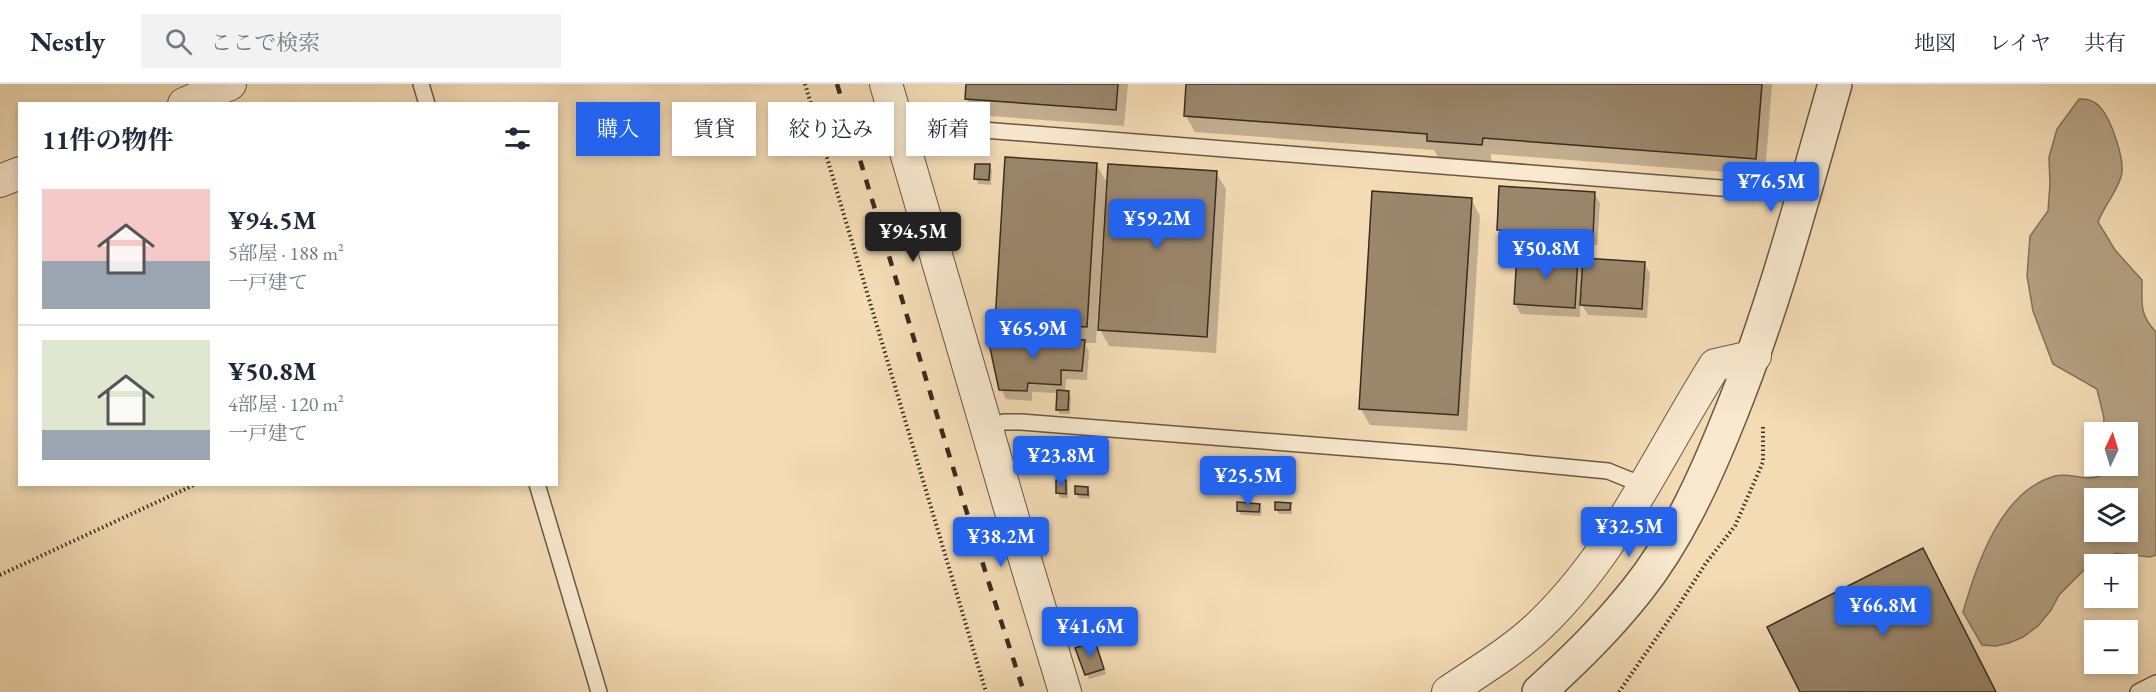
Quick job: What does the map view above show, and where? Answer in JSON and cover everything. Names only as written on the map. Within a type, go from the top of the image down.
[{"type":"street","points":[[189,102],[230,84]]},
{"type":"street","points":[[885,84],[1065,692]]},
{"type":"street","points":[[1539,692],[1588,647],[1638,589],[1692,502],[1717,449],[1755,356],[1835,84]]},
{"type":"street","points":[[0,181],[18,174]]},
{"type":"street","points":[[1448,692],[1492,663],[1538,627],[1571,593],[1604,552],[1715,365],[1755,356]]},
{"type":"lane","points":[[421,84],[426,102]]},
{"type":"lane","points":[[900,130],[916,126],[933,126],[1804,193]]},
{"type":"lane","points":[[987,427],[1022,422],[1452,456],[1608,471],[1645,486]]},
{"type":"lane","points":[[538,486],[599,692]]},
{"type":"lane","points":[[2138,692],[2156,683]]},
{"type":"path","points":[[805,84],[986,692]]},
{"type":"path","points":[[1619,692],[1706,563],[1735,526],[1763,462]]},
{"type":"path","points":[[0,575],[192,486]]},
{"type":"shaded area","points":[[2079,99],[2090,100],[2098,105],[2113,130],[2122,170],[2116,189],[2098,222],[2115,250],[2142,280],[2144,314],[2156,332],[2156,555],[2150,557],[2116,553],[2084,554],[2084,570],[2059,595],[2038,626],[2023,637],[2009,643],[1996,646],[1982,645],[1963,612],[1984,551],[2006,513],[2020,497],[2036,484],[2055,476],[2094,478],[2138,476],[2138,422],[2104,422],[2097,389],[2053,364],[2033,311],[2027,276],[2030,236],[2048,211],[2049,157],[2057,129]]},
{"type":"building","points":[[966,84],[1118,84],[1116,110],[965,99]]},
{"type":"building","points":[[1186,84],[1762,84],[1756,159],[1483,138],[1482,145],[1427,141],[1427,134],[1184,116]]},
{"type":"building","points":[[1005,157],[1097,163],[1087,327],[995,322]]},
{"type":"building","points":[[975,164],[990,164],[989,180],[974,179]]},
{"type":"building","points":[[1108,164],[1217,171],[1207,337],[1098,330]]},
{"type":"building","points":[[1499,186],[1595,192],[1593,236],[1497,230]]},
{"type":"building","points":[[1372,191],[1472,198],[1458,415],[1359,409]]},
{"type":"building","points":[[1517,253],[1578,256],[1575,308],[1514,304]]},
{"type":"building","points":[[1583,258],[1645,262],[1642,309],[1580,305]]},
{"type":"building","points":[[987,334],[1085,340],[1082,371],[1061,370],[1061,385],[1028,383],[1027,391],[999,390]]},
{"type":"building","points":[[1057,390],[1069,391],[1068,410],[1056,410]]},
{"type":"building","points":[[1056,480],[1066,480],[1066,494],[1056,493]]},
{"type":"building","points":[[1075,486],[1088,487],[1088,495],[1075,494]]},
{"type":"building","points":[[1237,502],[1260,504],[1259,512],[1237,511]]},
{"type":"building","points":[[1275,502],[1291,503],[1290,510],[1275,510]]},
{"type":"building","points":[[1923,548],[1996,692],[1800,692],[1767,627]]},
{"type":"building","points":[[1095,641],[1104,669],[1085,675],[1075,648]]},
{"type":"railway","points":[[837,84],[952,465],[1024,692]]}]
